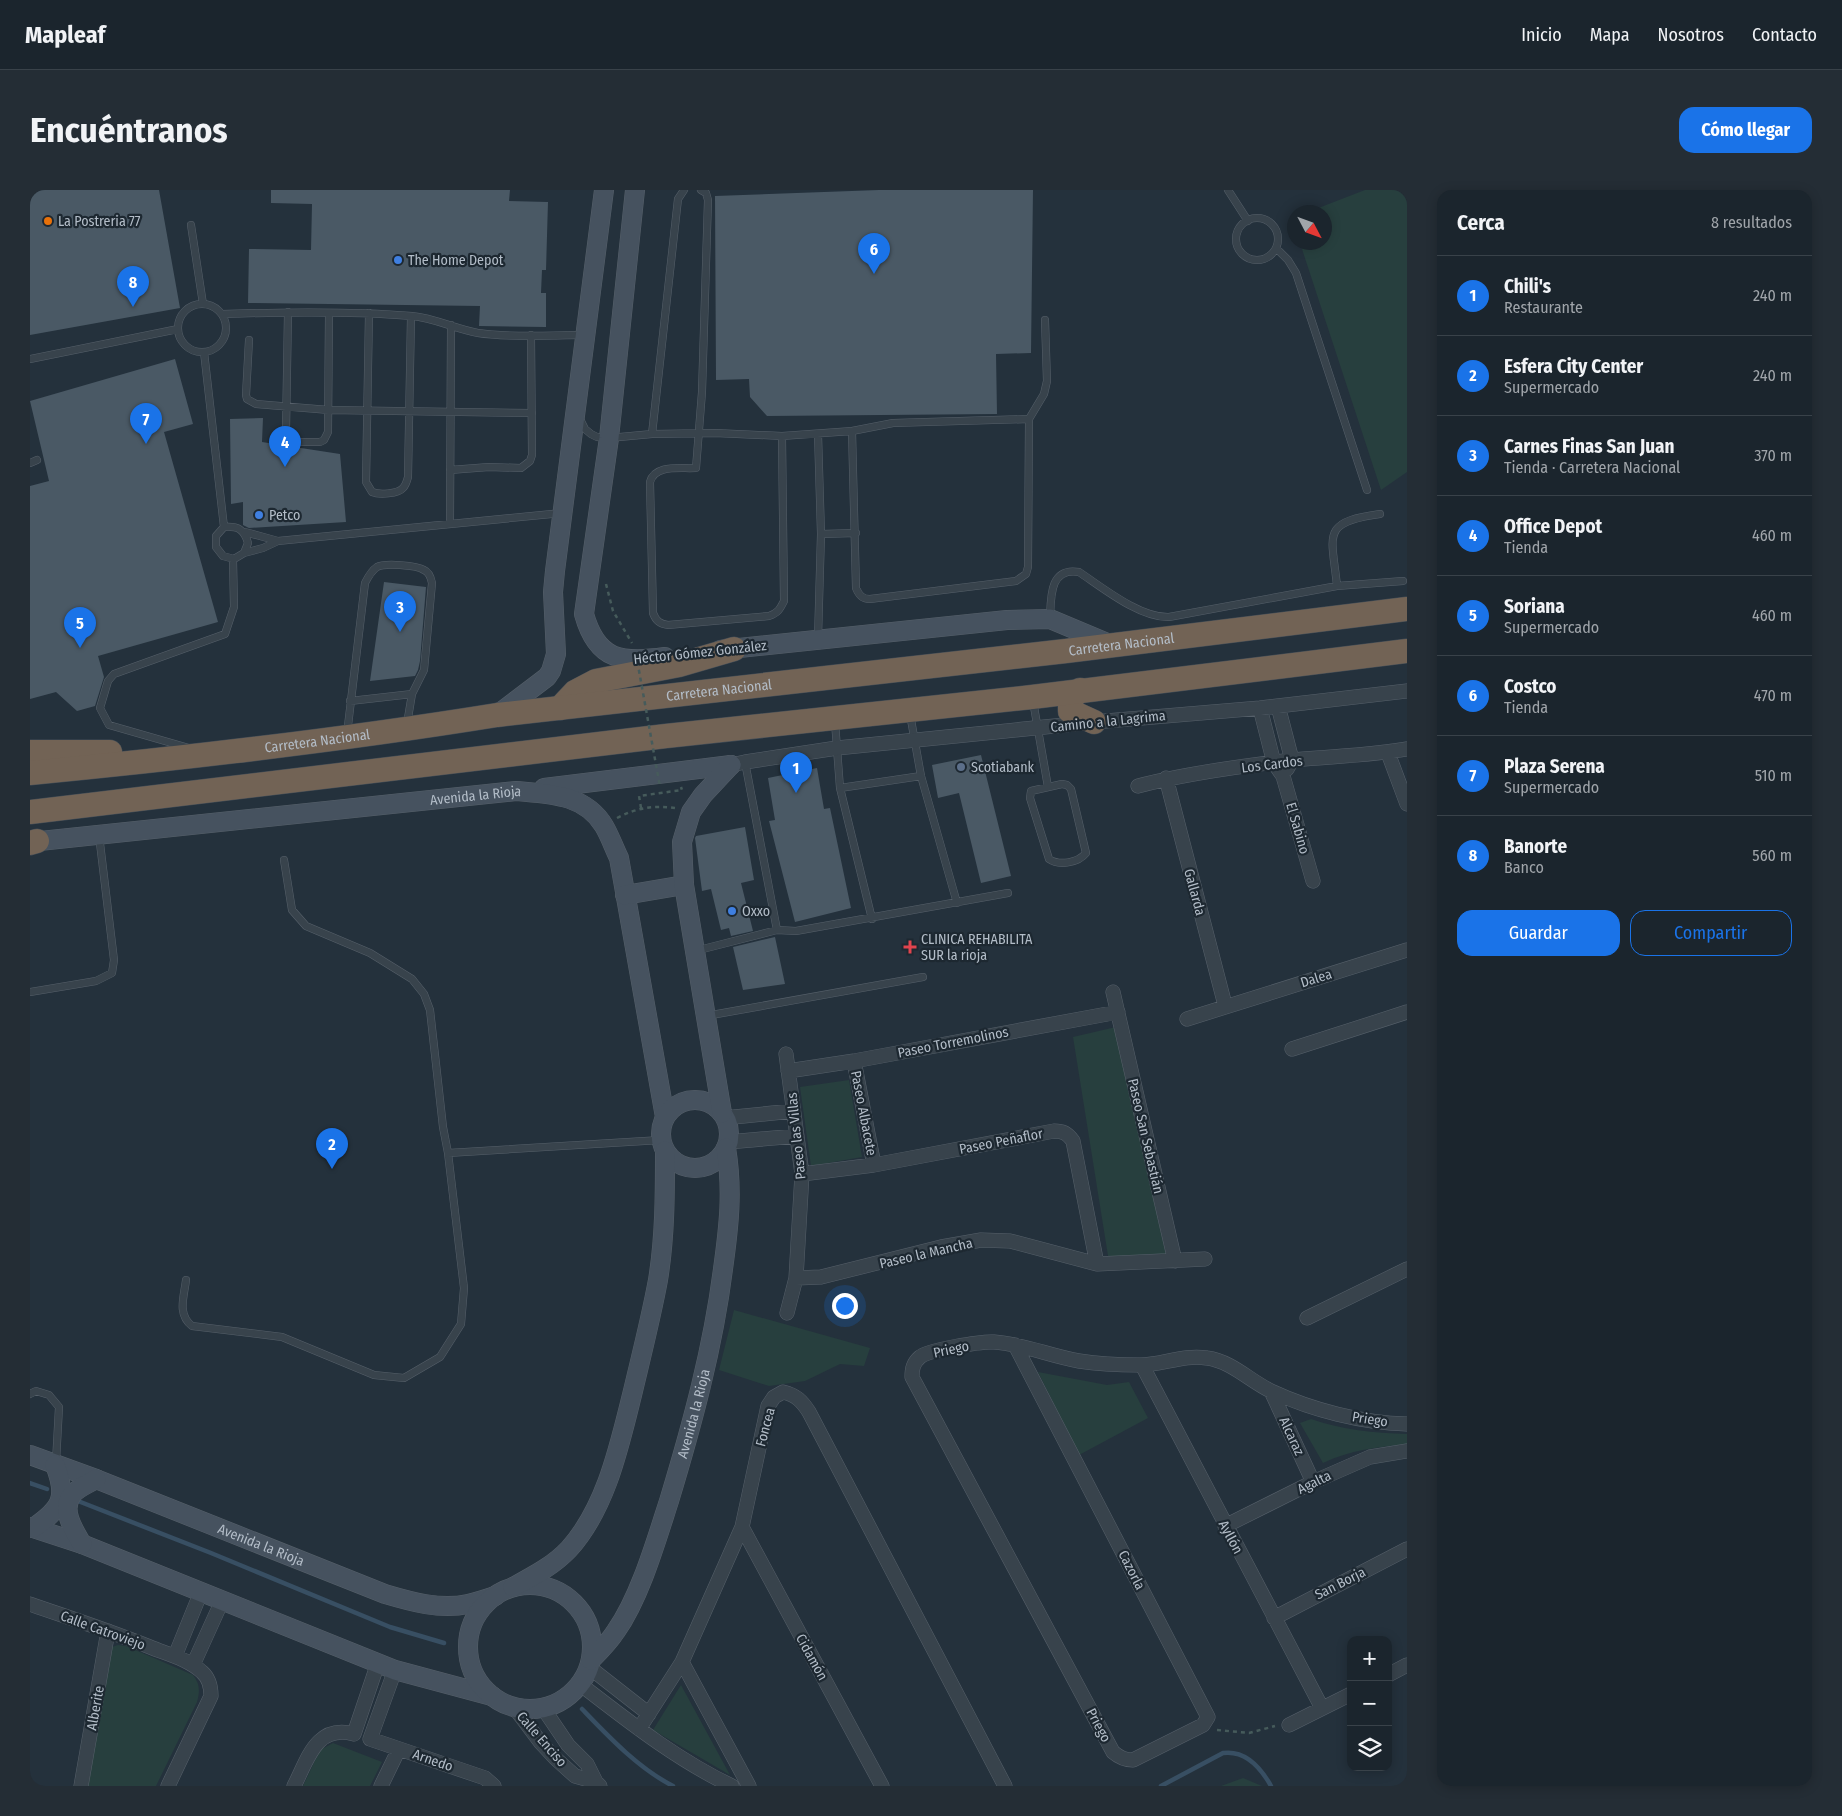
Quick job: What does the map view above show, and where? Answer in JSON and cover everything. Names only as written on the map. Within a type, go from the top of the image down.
[{"type":"highway","name":"Carretera Nacional","points":[[30,773],[212,755],[407,730],[497,715],[1112,645],[1407,609]]},
{"type":"highway","points":[[560,708],[575,692],[596,681],[679,665],[734,648]]},
{"type":"highway","points":[[30,812],[666,736],[1032,697],[1407,650]]},
{"type":"highway","points":[[1080,690],[1070,699],[1070,711],[1094,722]]},
{"type":"highway","points":[[30,752],[118,752],[177,759]]},
{"type":"street","points":[[497,715],[547,677],[554,664],[556,644],[553,592],[604,190]]},
{"type":"street","name":"Héctor Gómez González","points":[[634,190],[609,438],[584,614],[588,629],[594,640],[603,650],[625,660],[641,661],[734,648],[818,641],[1007,620],[1050,619],[1112,645]]},
{"type":"street","name":"Camino a la Lagrima","points":[[738,764],[838,748],[1094,722],[1260,708],[1407,691]]},
{"type":"street","points":[[1278,706],[1292,760],[1283,776]]},
{"type":"street","name":"El Sabino","points":[[1260,708],[1274,763],[1283,776],[1313,881]]},
{"type":"street","name":"Los Cardos","points":[[1138,786],[1166,778],[1292,760],[1407,749]]},
{"type":"street","points":[[1388,752],[1407,804]]},
{"type":"street","points":[[516,791],[738,764]]},
{"type":"street","points":[[663,1145],[676,1162],[691,1168],[702,1168],[712,1164],[720,1157],[727,1145],[728,1126],[723,1116],[684,885],[682,842],[691,812],[702,795],[738,764]]},
{"type":"street","name":"Gallarda","points":[[1166,778],[1225,1006]]},
{"type":"street","name":"Avenida la Rioja","points":[[32,842],[516,791],[561,795],[578,801],[595,815],[604,826],[619,858],[665,1117]]},
{"type":"street","points":[[625,895],[684,885]]},
{"type":"street","name":"Dalea","points":[[1187,1019],[1407,950]]},
{"type":"street","name":"Paseo San Sebastián","points":[[1113,992],[1175,1261]]},
{"type":"street","name":"Paseo Torremolinos","points":[[788,1071],[854,1061],[1118,1012]]},
{"type":"street","points":[[1292,1049],[1407,1012]]},
{"type":"street","name":"Paseo las Villas","points":[[786,1054],[802,1174],[796,1278],[787,1312]]},
{"type":"street","name":"Paseo Albacete","points":[[854,1061],[874,1165]]},
{"type":"street","points":[[492,1696],[478,1682],[470,1665],[468,1646],[471,1626],[480,1609],[495,1596],[548,1568],[570,1548],[589,1520],[605,1488],[624,1429],[658,1279],[664,1223],[661,1128],[665,1117],[672,1109],[692,1100],[713,1106],[723,1116],[793,1111]]},
{"type":"street","name":"Paseo Peñaflor","points":[[802,1174],[874,1165],[1062,1131],[1073,1141],[1097,1264]]},
{"type":"street","points":[[727,1145],[797,1136]]},
{"type":"street","name":"Avenida la Rioja","points":[[590,1663],[607,1644],[626,1615],[644,1573],[660,1529],[700,1390],[718,1308],[729,1226],[730,1174],[727,1145]]},
{"type":"street","name":"Paseo la Mancha","points":[[796,1278],[821,1278],[941,1247],[981,1240],[1010,1241],[1097,1264],[1205,1258]]},
{"type":"street","points":[[1307,1318],[1407,1268]]},
{"type":"street","name":"Priego","points":[[1204,1725],[1133,1760],[1126,1760],[1114,1752],[912,1378],[914,1364],[921,1356],[955,1347],[992,1342],[1016,1345],[1040,1353],[1080,1361],[1142,1365],[1190,1357],[1208,1358],[1224,1363],[1271,1391],[1320,1409],[1361,1419],[1407,1424]]},
{"type":"street","name":"Cazorla","points":[[1016,1345],[1206,1712],[1208,1717],[1204,1725]]},
{"type":"street","name":"Ayllón","points":[[1142,1365],[1322,1708]]},
{"type":"street","name":"Alcaraz","points":[[1271,1391],[1313,1482]]},
{"type":"street","name":"Foncea","points":[[639,1728],[682,1662],[742,1527],[768,1406],[774,1397],[783,1392],[793,1394],[802,1401],[809,1412],[1005,1786]]},
{"type":"street","name":"Agalta","points":[[1225,1526],[1313,1482],[1370,1457],[1407,1451]]},
{"type":"street","name":"Avenida la Rioja","points":[[30,1456],[96,1479],[386,1594],[417,1603],[442,1606],[466,1604],[495,1596]]},
{"type":"street","points":[[32,1528],[48,1518],[57,1507],[62,1494],[61,1481],[55,1465]]},
{"type":"street","points":[[82,1544],[71,1526],[68,1504],[71,1496],[96,1479]]},
{"type":"street","name":"Cidamón","points":[[742,1527],[882,1786]]},
{"type":"street","points":[[32,1528],[82,1544],[387,1666],[492,1696],[514,1708],[544,1708],[570,1695],[580,1684],[590,1663],[592,1641],[588,1624],[578,1608],[565,1596],[549,1588],[531,1585],[513,1587]]},
{"type":"street","name":"San Borja","points":[[1274,1618],[1407,1549]]},
{"type":"street","points":[[175,1656],[201,1592]]},
{"type":"street","points":[[193,1665],[222,1601]]},
{"type":"street","name":"Calle Catroviejo","points":[[30,1604],[175,1656],[193,1665],[207,1678],[211,1687],[211,1696],[168,1786]]},
{"type":"street","name":"Alberite","points":[[81,1786],[108,1631]]},
{"type":"street","points":[[682,1662],[749,1786]]},
{"type":"street","points":[[590,1663],[649,1714]]},
{"type":"street","points":[[1392,1673],[1407,1665]]},
{"type":"street","points":[[294,1786],[314,1746],[324,1737],[336,1731],[354,1734],[387,1666]]},
{"type":"street","name":"Arnedo","points":[[387,1666],[370,1739],[485,1778],[494,1786]]},
{"type":"street","points":[[580,1684],[686,1760],[732,1786]]},
{"type":"street","points":[[1289,1725],[1347,1696]]},
{"type":"street","name":"Calle Enciso","points":[[514,1708],[541,1742],[575,1776],[598,1784]]},
{"type":"street","name":"Calle Enciso","points":[[544,1708],[568,1745],[587,1764],[598,1784]]},
{"type":"street","points":[[381,1786],[399,1749]]},
{"type":"lane","points":[[652,434],[678,199],[684,190]]},
{"type":"lane","points":[[701,190],[706,193],[708,200],[702,392],[696,468],[660,470],[654,473],[650,482],[653,613],[656,620],[661,624],[668,625],[769,616],[776,614],[781,608],[784,601],[782,436]]},
{"type":"lane","points":[[1228,190],[1248,221]]},
{"type":"lane","points":[[1258,219],[1270,224],[1277,235],[1278,242],[1272,254],[1260,260],[1253,260],[1241,254],[1236,241],[1239,228],[1248,221],[1258,219]]},
{"type":"lane","points":[[191,225],[203,304]]},
{"type":"lane","points":[[1276,248],[1288,260],[1296,273],[1368,490]]},
{"type":"lane","points":[[203,304],[211,306],[222,314],[226,327],[223,340],[218,346],[204,352],[196,352],[184,344],[178,329],[182,314],[188,309],[203,304]]},
{"type":"lane","points":[[222,314],[288,312],[370,313],[427,318],[478,333],[587,335]]},
{"type":"lane","points":[[288,312],[286,431],[288,436],[295,442],[320,442],[324,440],[328,432],[329,313]]},
{"type":"lane","points":[[370,313],[366,482],[372,492],[376,494],[400,491],[407,483],[411,316]]},
{"type":"lane","points":[[852,431],[856,588],[864,599],[1016,582],[1022,578],[1028,567],[1029,419],[1044,394],[1047,381],[1045,320]]},
{"type":"lane","points":[[450,523],[451,325]]},
{"type":"lane","points":[[30,359],[178,329]]},
{"type":"lane","points":[[450,470],[489,467],[521,468],[526,465],[532,455],[531,335]]},
{"type":"lane","points":[[248,340],[247,399],[256,404],[329,410],[532,413]]},
{"type":"lane","points":[[204,352],[224,528]]},
{"type":"lane","points":[[577,412],[585,430],[597,437],[609,438],[652,434],[698,433],[782,436],[852,431],[893,423],[1029,419]]},
{"type":"lane","points":[[818,434],[821,534],[818,641]]},
{"type":"lane","points":[[278,541],[245,532],[235,526],[224,528],[216,536],[216,547],[223,556],[233,559],[278,541],[563,513]]},
{"type":"lane","points":[[1337,586],[1333,539],[1335,530],[1342,523],[1357,517],[1380,514]]},
{"type":"lane","points":[[244,553],[248,543],[245,532]]},
{"type":"lane","points":[[821,534],[856,533]]},
{"type":"lane","points":[[212,755],[109,725],[100,708],[108,681],[114,674],[225,634],[234,607],[233,559]]},
{"type":"lane","points":[[346,738],[365,583],[372,571],[384,564],[417,567],[424,570],[431,578],[424,670],[412,694],[407,730]]},
{"type":"lane","points":[[1050,619],[1053,586],[1056,578],[1063,573],[1071,571],[1079,572],[1137,609],[1158,618],[1337,586],[1402,581]]},
{"type":"lane","points":[[350,701],[412,694]]},
{"type":"lane","points":[[1032,697],[1048,787]]},
{"type":"lane","points":[[909,709],[921,776],[957,903]]},
{"type":"lane","points":[[835,719],[840,788],[872,919]]},
{"type":"lane","points":[[738,764],[777,930]]},
{"type":"lane","points":[[840,788],[921,776]]},
{"type":"lane","points":[[1062,784],[1067,785],[1071,789],[1085,846],[1086,853],[1082,858],[1060,864],[1049,860],[1030,798],[1031,791],[1048,787],[1062,784]]},
{"type":"lane","points":[[30,992],[96,981],[112,972],[114,960],[99,834]]},
{"type":"lane","points":[[186,1280],[182,1312],[185,1320],[192,1326],[282,1337],[374,1375],[404,1378],[440,1357],[461,1324],[464,1288],[430,1010],[424,994],[412,979],[370,952],[306,926],[292,910],[284,860]]},
{"type":"lane","points":[[694,951],[777,930],[796,931],[872,919],[1008,893]]},
{"type":"lane","points":[[706,1016],[923,978]]},
{"type":"lane","points":[[448,1153],[663,1145]]},
{"type":"lane","points":[[30,1394],[36,1391],[49,1395],[60,1407],[55,1465]]},
{"type":"path","points":[[606,584],[613,611],[631,641],[636,654],[660,787],[667,786]]},
{"type":"path","points":[[640,808],[639,796],[682,790],[681,785],[674,785]]},
{"type":"path","points":[[604,826],[640,808],[660,806],[691,812]]},
{"type":"path","points":[[1204,1725],[1217,1730],[1249,1733],[1272,1726],[1289,1725]]},
{"type":"green space","points":[[1365,190],[1407,190],[1407,472],[1381,490],[1302,250],[1332,250],[1332,205],[1326,205]]},
{"type":"green space","points":[[1116,1027],[1166,1255],[1109,1262],[1073,1037]]},
{"type":"green space","points":[[849,1080],[862,1157],[811,1166],[800,1087]]},
{"type":"green space","points":[[734,1310],[870,1348],[864,1366],[840,1364],[805,1381],[769,1386],[719,1370]]},
{"type":"green space","points":[[1038,1372],[1107,1385],[1129,1382],[1148,1418],[1079,1455]]},
{"type":"green space","points":[[1311,1419],[1334,1426],[1358,1430],[1407,1434],[1407,1444],[1354,1452],[1323,1463],[1300,1423]]},
{"type":"green space","points":[[118,1645],[126,1646],[193,1675],[198,1685],[197,1702],[156,1786],[84,1786],[112,1647]]},
{"type":"green space","points":[[681,1685],[730,1775],[653,1730]]},
{"type":"green space","points":[[333,1743],[382,1762],[370,1786],[303,1786],[320,1750]]},
{"type":"green space","points":[[1243,1778],[1262,1786],[1221,1786]]},
{"type":"building","points":[[30,190],[159,190],[180,308],[30,335]]},
{"type":"building","name":"The Home Depot","points":[[271,190],[510,190],[509,201],[548,202],[546,270],[542,270],[541,293],[546,293],[546,327],[479,326],[480,306],[248,303],[249,249],[311,250],[312,204],[271,203]]},
{"type":"building","points":[[879,190],[1033,190],[1031,353],[996,354],[997,414],[767,416],[750,397],[749,379],[716,380],[715,196]]},
{"type":"building","points":[[175,359],[193,424],[164,432],[218,622],[98,656],[104,677],[95,706],[77,711],[56,692],[30,699],[30,486],[49,481],[30,401]]},
{"type":"building","points":[[263,418],[262,442],[340,454],[346,522],[249,528],[243,525],[243,502],[231,504],[230,419]]},
{"type":"building","points":[[384,582],[426,587],[420,661],[415,676],[370,681]]},
{"type":"building","points":[[981,755],[1011,876],[981,883],[959,793],[938,798],[932,765]]},
{"type":"building","points":[[817,768],[824,809],[830,808],[851,908],[795,922],[769,821],[775,820],[768,778]]},
{"type":"building","points":[[745,827],[754,880],[741,883],[753,931],[731,936],[729,928],[721,930],[711,889],[702,891],[695,838],[696,836]]},
{"type":"building","points":[[775,937],[785,984],[743,990],[733,947]]},
{"type":"waterway","points":[[30,1483],[47,1489]]},
{"type":"waterway","points":[[78,1501],[211,1553],[390,1627],[444,1643]]},
{"type":"waterway","points":[[582,1709],[613,1741],[636,1761],[673,1786]]},
{"type":"waterway","points":[[1161,1786],[1223,1753],[1238,1754],[1245,1757],[1257,1767],[1271,1786]]},
{"type":"place","name":"La Postreria 77","points":[[48,221]]},
{"type":"place","name":"The Home Depot","points":[[398,260]]},
{"type":"place","name":"Costco","points":[[874,274]]},
{"type":"place","name":"Banorte","points":[[133,307]]},
{"type":"place","name":"Plaza Serena","points":[[146,444]]},
{"type":"place","name":"Office Depot","points":[[285,467]]},
{"type":"place","name":"Petco","points":[[259,515]]},
{"type":"place","name":"Carnes Finas San Juan","points":[[400,632]]},
{"type":"place","name":"Soriana","points":[[80,648]]},
{"type":"place","name":"Scotiabank","points":[[961,767]]},
{"type":"place","name":"Chili's","points":[[796,793]]},
{"type":"place","name":"Oxxo","points":[[732,911]]},
{"type":"place","name":"CLINICA REHABILITA SUR la rioja","points":[[910,947]]},
{"type":"place","name":"Esfera City Center","points":[[332,1169]]}]
